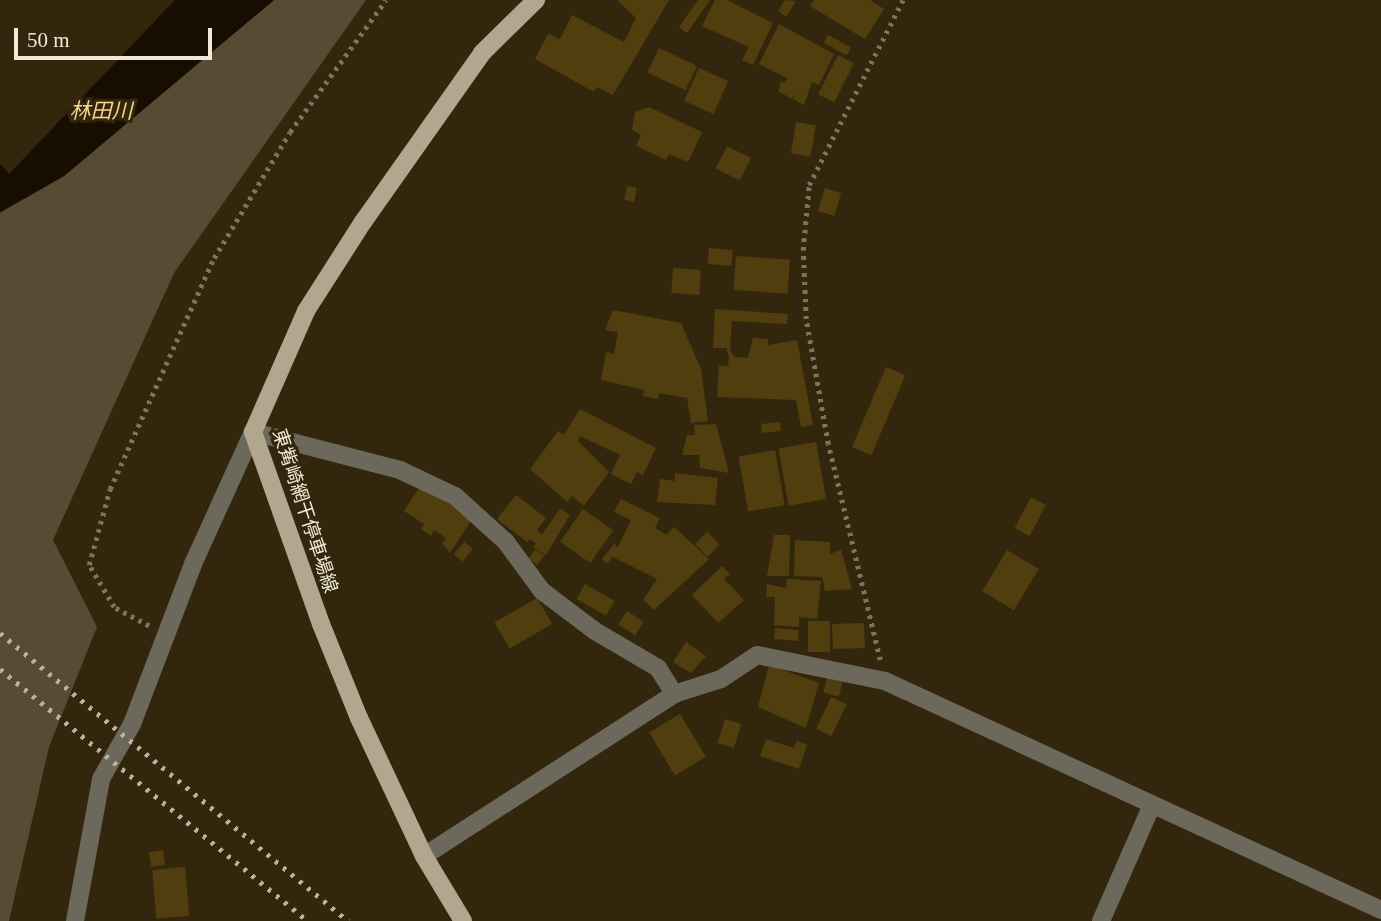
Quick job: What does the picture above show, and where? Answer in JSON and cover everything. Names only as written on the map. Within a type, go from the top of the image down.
[{"type":"main road","name":"東觜崎網干停車場線","points":[[463,921],[424,856],[321,624],[253,432],[306,311],[363,222],[482,53],[536,0]]},
{"type":"street","points":[[75,921],[102,779],[132,724],[165,635],[253,432],[400,470],[454,496],[506,542],[542,591],[595,631],[658,668],[674,694]]},
{"type":"street","points":[[424,856],[674,694],[721,679],[757,655],[885,681],[1151,807],[1381,910]]},
{"type":"street","points":[[1101,921],[1151,807]]},
{"type":"path","points":[[165,635],[114,607],[89,565],[110,489],[214,258],[290,132],[386,0]]},
{"type":"path","points":[[885,681],[828,444],[806,320],[803,250],[809,185],[903,0]]},
{"type":"shaded area","points":[[274,0],[366,0],[174,273],[53,540],[97,627],[49,747],[9,921],[0,921],[0,213],[64,176]]},
{"type":"water","name":"林田川","points":[[175,0],[274,0],[64,176],[0,212],[0,164],[9,174]]},
{"type":"building","points":[[617,0],[669,0],[613,95],[597,87],[594,92],[535,59],[548,34],[560,39],[572,15],[624,42],[636,18]]},
{"type":"building","points":[[698,0],[710,0],[687,33],[679,27]]},
{"type":"building","points":[[715,0],[727,0],[773,23],[753,65],[742,60],[749,47],[702,26]]},
{"type":"building","points":[[785,0],[796,1],[786,17],[778,11]]},
{"type":"building","points":[[814,0],[870,0],[884,9],[865,39],[810,6]]},
{"type":"building","points":[[779,24],[834,54],[819,85],[812,82],[804,105],[793,99],[796,92],[792,99],[778,91],[781,81],[785,83],[787,78],[759,64]]},
{"type":"building","points":[[828,35],[851,47],[847,55],[824,43]]},
{"type":"building","points":[[659,48],[697,66],[686,90],[648,72]]},
{"type":"building","points":[[838,55],[854,63],[834,102],[818,94]]},
{"type":"building","points":[[699,68],[728,81],[714,114],[684,101]]},
{"type":"building","points":[[649,107],[702,132],[688,162],[669,154],[666,160],[636,146],[641,135],[632,130],[635,112]]},
{"type":"building","points":[[796,122],[816,125],[811,157],[791,154]]},
{"type":"building","points":[[727,146],[751,158],[740,181],[716,168]]},
{"type":"building","points":[[627,186],[637,188],[634,202],[624,200]]},
{"type":"building","points":[[825,188],[841,193],[834,216],[818,211]]},
{"type":"building","points":[[709,248],[733,250],[732,266],[708,264]]},
{"type":"building","points":[[736,256],[790,260],[787,294],[734,290]]},
{"type":"building","points":[[673,268],[701,270],[699,295],[671,293]]},
{"type":"building","points":[[715,309],[788,314],[787,324],[732,321],[730,349],[734,357],[748,358],[753,338],[768,339],[768,345],[797,340],[813,425],[801,427],[796,400],[717,397],[719,366],[728,366],[729,357],[726,348],[713,348]]},
{"type":"building","points":[[613,310],[681,323],[701,369],[708,421],[691,423],[687,398],[659,393],[658,399],[643,396],[644,390],[601,380],[606,352],[614,354],[618,332],[605,330]]},
{"type":"building","points":[[886,367],[905,375],[871,455],[852,447]]},
{"type":"building","points":[[580,409],[656,448],[643,475],[637,472],[631,484],[611,474],[620,455],[580,436],[578,441],[609,472],[584,506],[572,496],[567,502],[530,469],[558,431],[564,435]]},
{"type":"building","points":[[780,422],[781,431],[762,433],[761,424]]},
{"type":"building","points":[[716,424],[729,473],[700,468],[699,455],[682,455],[687,435],[695,435],[694,425]]},
{"type":"building","points":[[816,442],[826,499],[789,506],[779,449]]},
{"type":"building","points":[[775,450],[785,505],[748,512],[739,456]]},
{"type":"building","points":[[675,473],[718,478],[715,505],[657,502],[660,479],[675,481]]},
{"type":"building","points":[[421,485],[473,518],[450,553],[442,543],[446,538],[434,530],[431,536],[421,529],[424,524],[404,511]]},
{"type":"building","points":[[516,495],[546,518],[537,530],[542,535],[560,508],[570,515],[546,555],[533,547],[536,543],[530,539],[527,542],[497,519]]},
{"type":"building","points":[[1031,497],[1046,505],[1030,536],[1015,528]]},
{"type":"building","points":[[621,499],[660,518],[655,528],[666,535],[674,527],[709,559],[654,610],[643,600],[657,579],[613,557],[607,563],[602,559],[614,544],[618,547],[631,520],[614,512]]},
{"type":"building","points":[[583,509],[613,530],[590,563],[560,542]]},
{"type":"building","points":[[707,532],[720,545],[708,557],[695,544]]},
{"type":"building","points":[[774,535],[790,535],[789,576],[767,576]]},
{"type":"building","points":[[795,540],[830,542],[830,554],[841,550],[852,589],[825,591],[822,577],[794,576]]},
{"type":"building","points":[[464,542],[473,549],[463,561],[454,555]]},
{"type":"building","points":[[535,549],[544,555],[537,565],[528,559]]},
{"type":"building","points":[[1007,550],[1039,569],[1014,610],[982,591]]},
{"type":"building","points":[[722,566],[730,574],[724,579],[744,600],[718,623],[692,595]]},
{"type":"building","points":[[787,579],[821,581],[817,619],[799,617],[799,627],[774,625],[775,597],[766,597],[767,584],[786,588]]},
{"type":"building","points":[[585,584],[614,601],[606,616],[576,599]]},
{"type":"building","points":[[537,598],[552,624],[510,648],[495,622]]},
{"type":"building","points":[[627,611],[644,622],[635,635],[618,624]]},
{"type":"building","points":[[808,621],[830,621],[830,652],[808,652]]},
{"type":"building","points":[[864,623],[865,648],[833,649],[832,624]]},
{"type":"building","points":[[775,628],[799,630],[798,641],[774,639]]},
{"type":"building","points":[[686,642],[706,656],[691,673],[673,662]]},
{"type":"building","points":[[769,665],[819,683],[806,728],[758,707]]},
{"type":"building","points":[[827,678],[843,682],[839,696],[823,693]]},
{"type":"building","points":[[831,697],[846,704],[832,736],[816,729]]},
{"type":"building","points":[[680,714],[706,757],[675,775],[649,733]]},
{"type":"building","points":[[725,719],[741,724],[734,748],[718,743]]},
{"type":"building","points":[[766,739],[794,748],[797,741],[807,745],[799,769],[760,756]]},
{"type":"building","points":[[163,850],[165,865],[151,867],[149,852]]},
{"type":"building","points":[[185,867],[189,916],[156,919],[152,870]]},
{"type":"railway","points":[[0,633],[348,921]]},
{"type":"railway","points":[[0,669],[308,921]]}]
